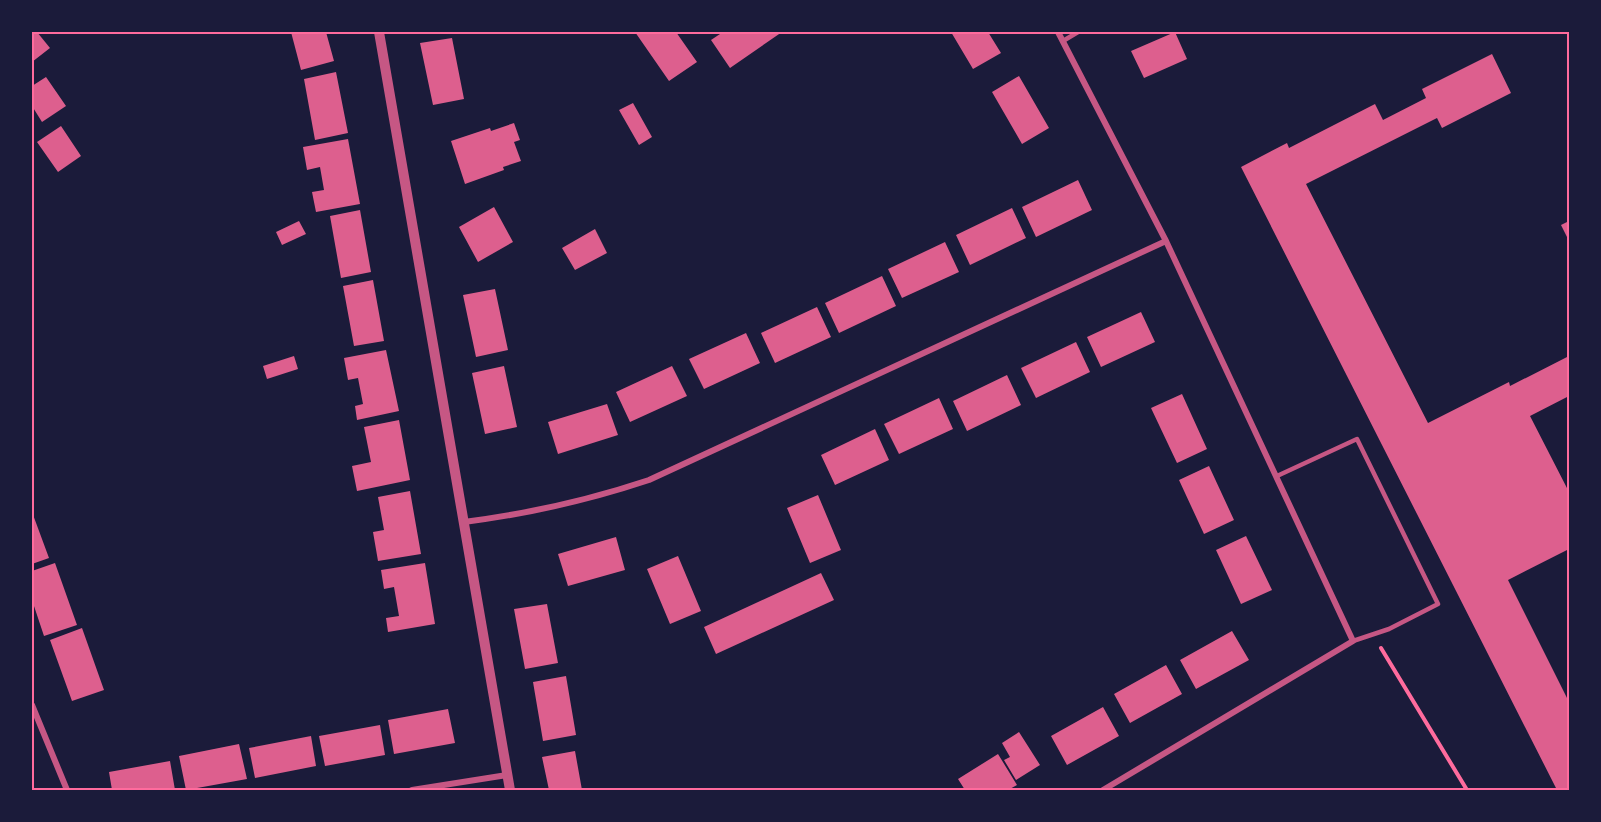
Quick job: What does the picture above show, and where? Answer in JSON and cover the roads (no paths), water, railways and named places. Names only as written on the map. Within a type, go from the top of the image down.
[{"type":"street","points":[[378,32],[510,790]]},
{"type":"street","points":[[1058,32],[1166,241],[1353,641],[1103,790]]},
{"type":"street","points":[[464,522],[556,506],[622,489],[664,474],[1166,241]]},
{"type":"street","points":[[32,705],[67,790]]},
{"type":"street","points":[[412,790],[507,775]]},
{"type":"lane","points":[[1063,41],[1078,32]]},
{"type":"lane","points":[[1277,476],[1357,439],[1438,604],[1389,629],[1353,641]]}]
